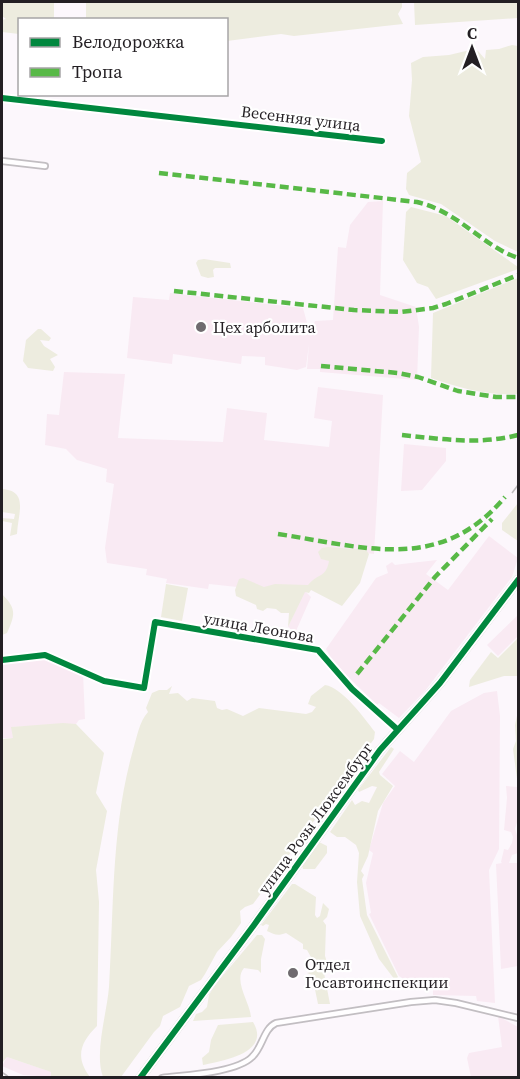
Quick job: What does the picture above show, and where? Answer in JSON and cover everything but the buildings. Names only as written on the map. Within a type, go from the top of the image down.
[{"type":"street","name":"Весенняя улица","points":[[2,98],[382,141]]},
{"type":"street","points":[[2,161],[45,166]]},
{"type":"street","name":"улица Розы Люксембург","points":[[140,1077],[254,925],[380,750],[454,666],[519,580]]},
{"type":"street","name":"улица Леонова","points":[[2,660],[45,655],[104,681],[144,688],[154,622],[318,650],[352,689],[398,730]]},
{"type":"street","points":[[162,1077],[240,1064],[251,1058],[260,1047],[268,1030],[276,1023],[435,1000],[519,1018]]},
{"type":"shaded area","points":[[2,2],[54,2],[54,18],[18,18],[18,34],[2,32],[2,20],[6,19],[2,16]]},
{"type":"shaded area","points":[[86,2],[402,2],[398,14],[403,24],[228,41],[228,18],[86,18]]},
{"type":"shaded area","points":[[414,2],[518,2],[518,18],[415,25]]},
{"type":"shaded area","points":[[518,46],[518,252],[495,241],[441,204],[409,195],[406,189],[407,173],[421,162],[409,116],[411,63],[423,57],[449,55],[470,50],[478,51],[485,59],[486,50]]},
{"type":"shaded area","points":[[383,201],[380,295],[416,307],[419,327],[417,380],[307,369],[309,344],[306,367],[297,370],[265,365],[265,357],[242,356],[241,364],[173,354],[172,364],[127,358],[133,297],[169,300],[170,293],[303,308],[310,334],[315,321],[333,320],[338,247],[346,248],[350,225],[368,202]]},
{"type":"shaded area","points":[[411,207],[446,216],[518,269],[436,299],[428,287],[417,283],[403,260],[406,212]]},
{"type":"shaded area","points":[[204,259],[230,263],[231,268],[215,268],[214,277],[201,276],[196,263]]},
{"type":"shaded area","points":[[518,278],[518,394],[474,391],[431,378],[433,313]]},
{"type":"shaded area","points":[[38,329],[51,338],[49,341],[40,340],[44,346],[58,355],[50,359],[55,367],[53,371],[28,368],[23,361],[26,340]]},
{"type":"shaded area","points":[[64,372],[125,374],[118,438],[223,442],[227,408],[267,413],[264,440],[329,447],[332,421],[314,418],[318,387],[383,395],[374,554],[366,553],[305,591],[311,597],[292,640],[286,637],[290,628],[288,627],[303,594],[209,584],[208,589],[166,583],[167,579],[146,575],[147,569],[107,563],[105,548],[114,484],[106,482],[107,469],[77,460],[66,449],[45,445],[47,414],[59,415]]},
{"type":"shaded area","points":[[404,444],[446,448],[446,461],[422,490],[401,491]]},
{"type":"shaded area","points":[[2,489],[16,494],[20,504],[17,534],[10,536],[12,523],[2,521],[2,518],[14,519],[15,514],[2,512]]},
{"type":"shaded area","points":[[518,503],[518,541],[502,530],[502,523]]},
{"type":"shaded area","points":[[489,536],[518,558],[512,577],[425,691],[399,718],[379,703],[377,705],[334,663],[326,649],[376,578],[388,573],[386,566],[392,562],[395,565],[437,560],[426,574],[448,590]]},
{"type":"shaded area","points":[[328,547],[366,550],[369,554],[360,583],[342,606],[311,590],[309,593],[305,592],[288,627],[289,613],[267,608],[263,611],[257,609],[256,605],[236,596],[235,590],[239,579],[243,578],[264,587],[275,584],[308,585],[326,570],[329,561],[321,559],[318,552]]},
{"type":"shaded area","points":[[166,584],[188,588],[182,621],[161,617]]},
{"type":"shaded area","points":[[2,594],[13,612],[7,633],[2,635]]},
{"type":"shaded area","points":[[518,615],[518,636],[498,656],[487,645]]},
{"type":"shaded area","points":[[518,638],[518,676],[504,676],[469,687],[470,680],[491,652],[498,658]]},
{"type":"shaded area","points":[[45,655],[83,673],[85,719],[79,720],[76,724],[12,727],[13,738],[2,738],[2,659]]},
{"type":"shaded area","points":[[325,685],[332,687],[353,704],[375,732],[374,739],[253,904],[240,911],[241,923],[217,952],[201,980],[189,986],[180,1007],[163,1016],[160,1026],[121,1077],[103,1077],[100,1045],[109,987],[117,838],[133,750],[140,725],[148,712],[146,708],[152,693],[167,690],[172,686],[169,694],[178,693],[187,701],[192,698],[215,701],[217,708],[227,709],[243,716],[259,708],[306,714],[312,712],[316,707],[308,704],[311,696]]},
{"type":"shaded area","points":[[497,691],[500,716],[499,849],[489,870],[495,1003],[477,1001],[476,996],[433,995],[433,989],[428,989],[427,981],[410,983],[399,976],[369,914],[371,913],[366,883],[373,853],[369,850],[383,803],[395,786],[382,774],[400,751],[414,762],[451,711],[484,693]]},
{"type":"shaded area","points":[[518,711],[518,786],[513,749],[516,741],[515,725]]},
{"type":"shaded area","points":[[76,724],[104,753],[96,793],[107,811],[96,870],[99,902],[97,1026],[83,1044],[81,1057],[90,1077],[51,1077],[51,1072],[7,1057],[2,1063],[2,739],[13,738],[11,727]]},
{"type":"shaded area","points":[[391,747],[394,749],[379,772],[393,786],[378,811],[368,856],[361,871],[364,875],[362,879],[367,915],[398,977],[395,980],[379,959],[360,916],[357,882],[359,853],[356,845],[345,837],[337,837],[330,832],[352,800],[355,805],[362,801],[369,803],[377,787],[372,786],[359,792],[358,790]]},
{"type":"shaded area","points":[[506,786],[518,787],[518,819],[515,829],[518,838],[518,853],[512,855],[509,863],[518,863],[518,966],[501,969],[496,864],[502,863],[504,849],[508,850],[513,837],[511,832],[504,830]]},
{"type":"shaded area","points":[[319,842],[327,846],[327,853],[315,869],[303,869],[302,865]]},
{"type":"shaded area","points":[[292,884],[316,897],[315,915],[317,918],[320,916],[323,903],[329,909],[323,921],[326,925],[325,956],[327,962],[323,968],[330,1004],[318,1004],[312,975],[307,973],[312,972],[312,959],[307,950],[303,949],[303,944],[286,933],[276,935],[267,931],[269,925],[261,925]]},
{"type":"shaded area","points":[[257,935],[262,935],[265,939],[261,973],[258,970],[244,968],[240,979],[251,1017],[193,1021],[196,1014],[207,1007],[209,995],[215,985]]},
{"type":"shaded area","points":[[498,1016],[518,1027],[518,1077],[471,1077],[467,1058],[469,1053],[502,1047]]},
{"type":"shaded area","points":[[253,1022],[257,1033],[256,1041],[250,1048],[232,1058],[203,1065],[202,1058],[209,1052],[211,1040],[218,1025]]},
{"type":"shaded area","points":[[7,1057],[52,1072],[51,1077],[23,1075],[2,1066]]},
{"type":"railway","points":[[512,493],[518,485]]},
{"type":"marked path","points":[[159,173],[417,202],[445,213],[493,245],[518,258]]},
{"type":"marked path","points":[[174,291],[354,310],[401,312],[446,304],[518,275]]},
{"type":"marked path","points":[[321,366],[398,373],[418,377],[458,391],[496,397],[518,397]]},
{"type":"marked path","points":[[402,435],[475,440],[518,435]]},
{"type":"marked path","points":[[278,534],[371,548],[400,549],[428,546],[454,537],[480,521],[505,497]]},
{"type":"marked path","points":[[357,674],[435,577],[492,519]]},
{"type":"cycle path","points":[[2,98],[382,141]]},
{"type":"cycle path","points":[[140,1078],[380,750],[440,683],[518,580]]},
{"type":"cycle path","points":[[2,660],[45,655],[104,681],[144,688],[155,622],[318,650],[352,689],[398,730]]},
{"type":"place","name":"Цех арболита","points":[[201,327]]},
{"type":"place","name":"Отдел Госавтоинспекции","points":[[293,973]]}]
